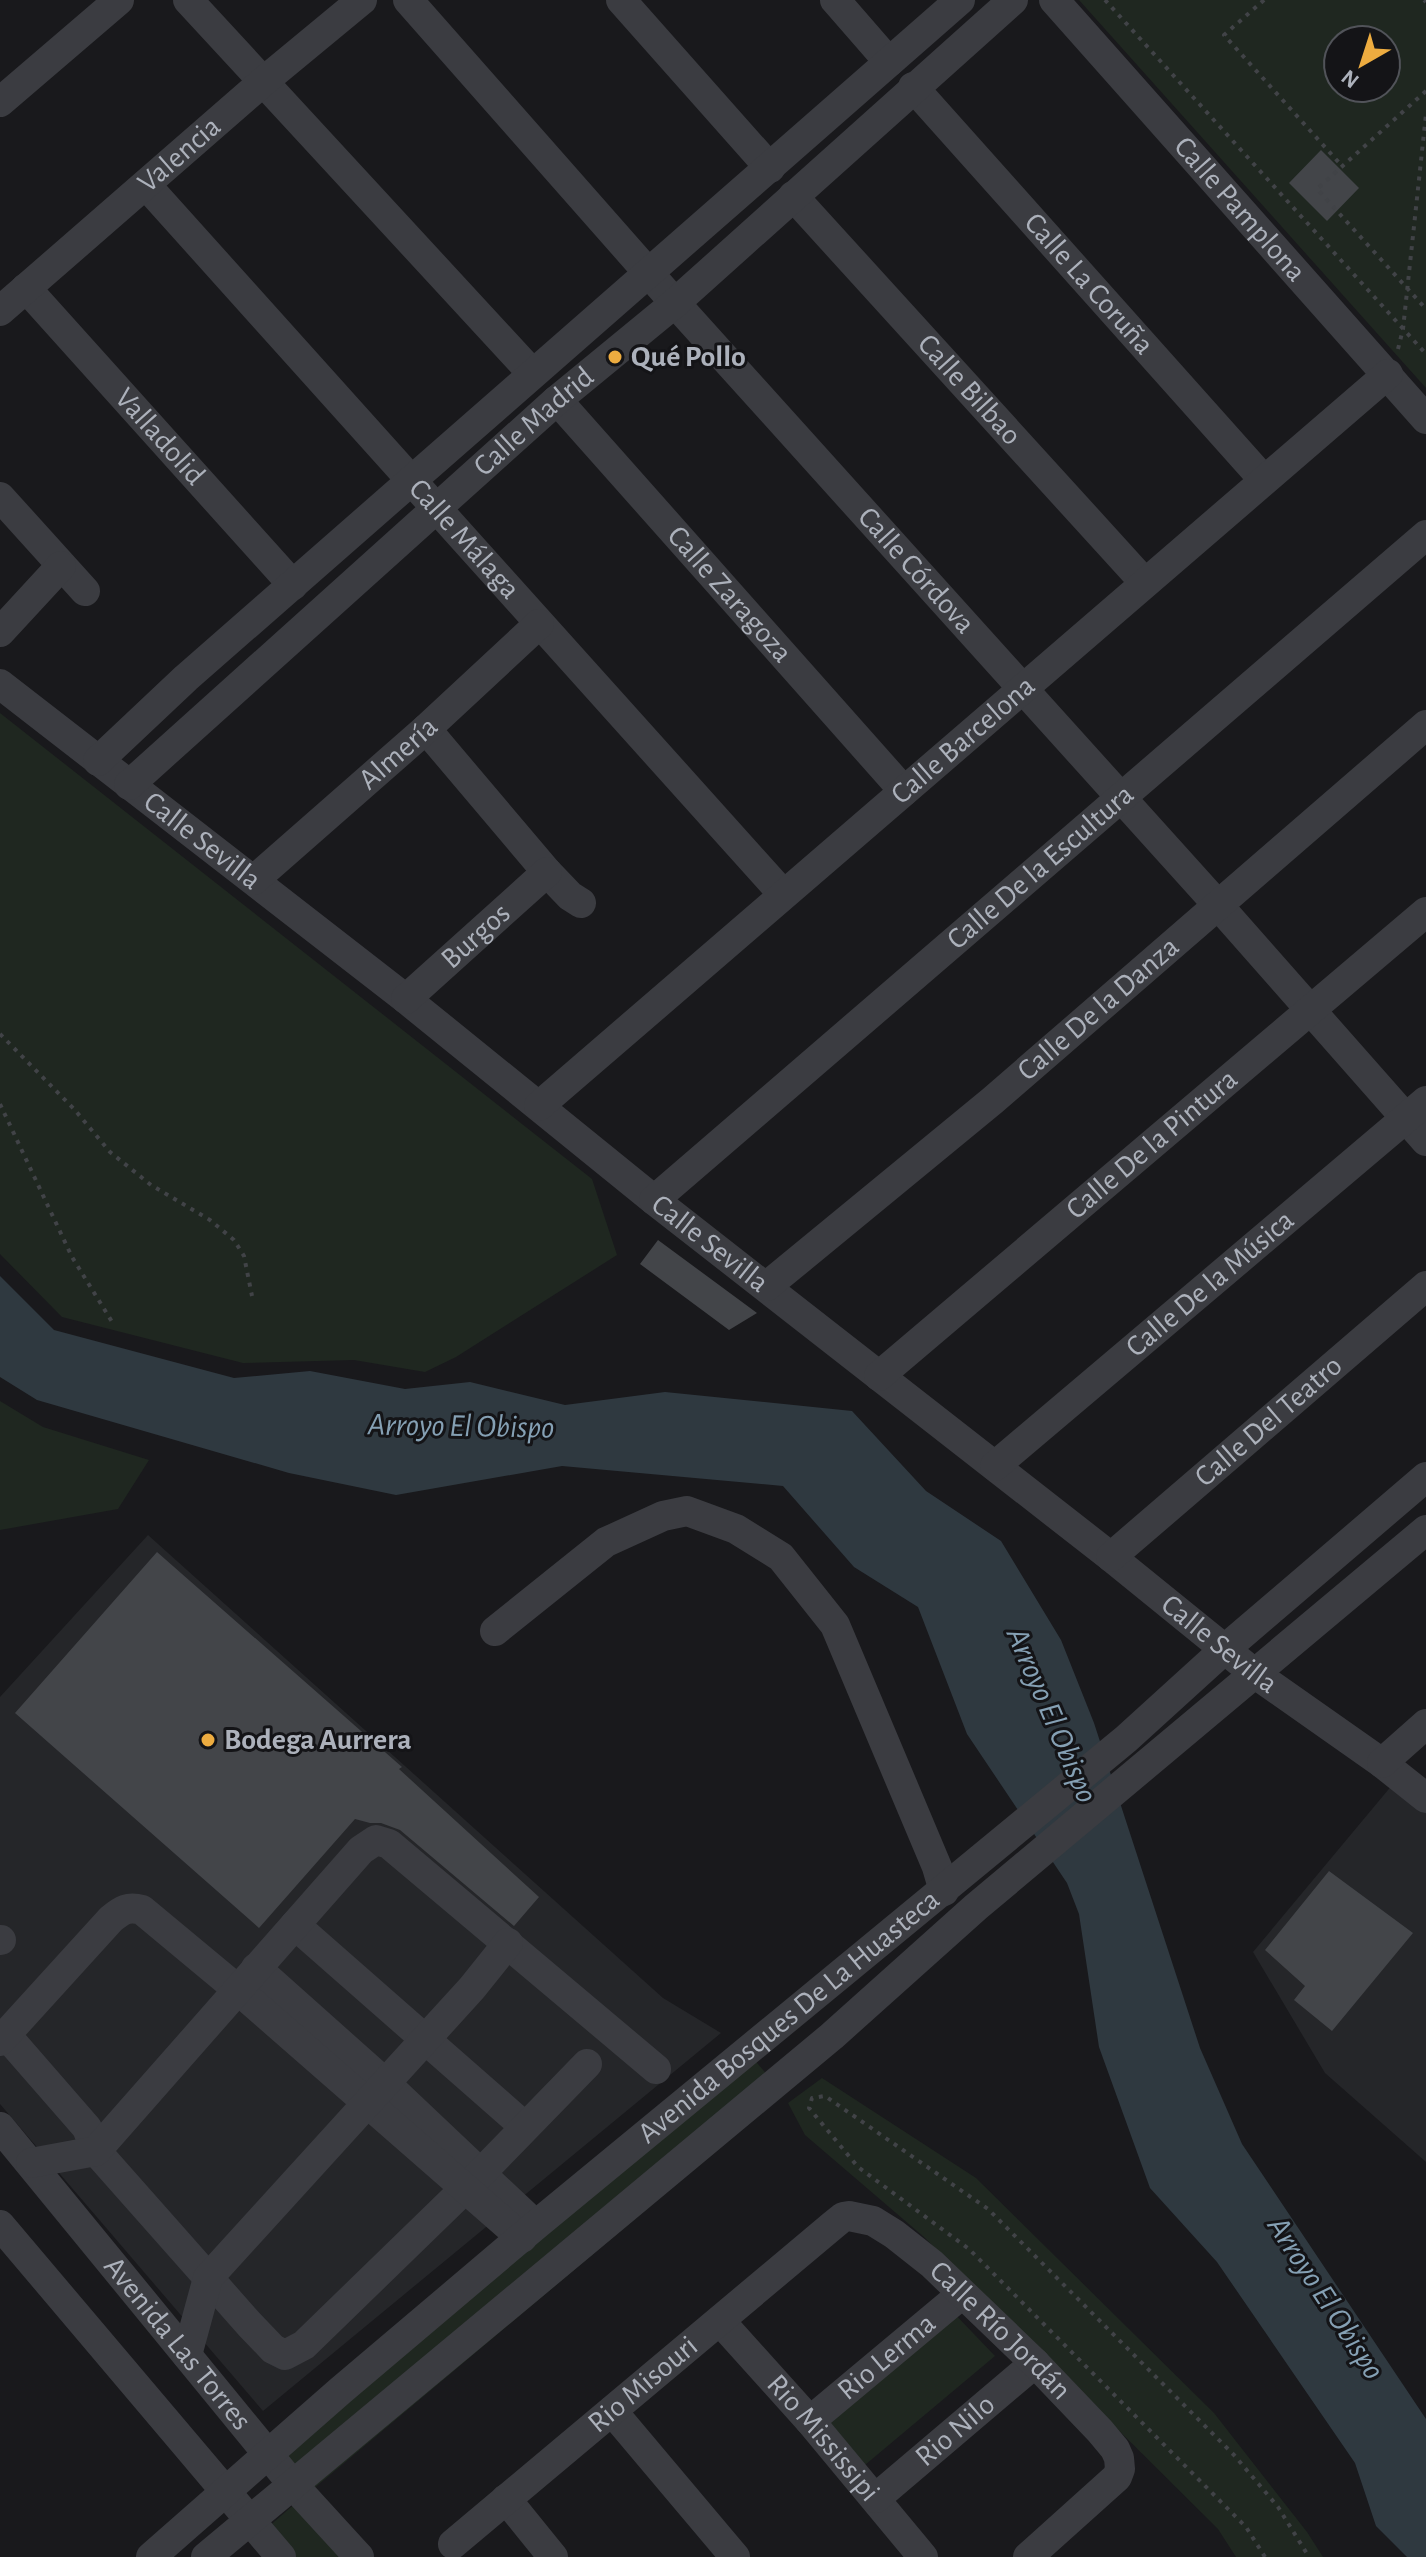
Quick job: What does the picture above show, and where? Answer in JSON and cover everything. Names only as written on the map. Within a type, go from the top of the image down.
[{"type":"street","points":[[0,102],[119,0]]},
{"type":"street","points":[[188,0],[532,373]]},
{"type":"street","name":"Valencia","points":[[0,311],[264,81],[362,0]]},
{"type":"street","name":"Calle Córdova","points":[[408,0],[675,303],[1217,904],[1310,1012],[1416,1110],[1426,1141]]},
{"type":"street","points":[[621,0],[770,168]]},
{"type":"street","points":[[835,0],[889,62]]},
{"type":"street","name":"Calle Madrid","points":[[98,761],[186,678],[960,0]]},
{"type":"street","name":"Calle Madrid","points":[[129,785],[557,400],[675,303],[1013,0]]},
{"type":"street","name":"Calle Pamplona","points":[[1054,0],[1426,419]]},
{"type":"street","name":"Calle La Coruña","points":[[913,87],[1264,480]]},
{"type":"street","name":"Calle Málaga","points":[[146,185],[783,894]]},
{"type":"street","name":"Calle Bilbao","points":[[793,196],[1145,583]]},
{"type":"street","name":"Valladolid","points":[[26,288],[293,585]]},
{"type":"street","name":"Calle Barcelona","points":[[539,1106],[1388,374]]},
{"type":"street","name":"Calle Zaragoza","points":[[557,400],[904,791]]},
{"type":"street","points":[[0,497],[85,591]]},
{"type":"street","name":"Calle De la Escultura","points":[[654,1200],[1426,535]]},
{"type":"street","points":[[0,632],[61,566]]},
{"type":"street","name":"Almería","points":[[254,880],[426,729],[539,624]]},
{"type":"street","name":"Calle Sevilla","points":[[0,684],[406,999],[654,1200],[1111,1557],[1254,1673],[1382,1763],[1426,1798]]},
{"type":"street","name":"Calle De la Danza","points":[[767,1286],[992,1101],[1426,725]]},
{"type":"street","points":[[426,729],[547,872],[576,900]]},
{"type":"street","name":"Burgos","points":[[406,999],[547,872]]},
{"type":"street","name":"Calle De la Pintura","points":[[879,1376],[1426,912]]},
{"type":"street","name":"Calle De la Música","points":[[995,1466],[1416,1110]]},
{"type":"street","name":"Calle Del Teatro","points":[[1111,1557],[1426,1286]]},
{"type":"street","name":"Avenida Bosques De La Huasteca","points":[[151,2557],[340,2391],[536,2226],[1126,1739],[1225,1649],[1426,1477]]},
{"type":"street","points":[[495,1631],[606,1542],[663,1516],[687,1511],[736,1529],[781,1557],[835,1625],[937,1867],[945,1890],[949,1930]]},
{"type":"street","name":"Avenida Bosques De La Huasteca","points":[[206,2557],[832,2036],[976,1907],[1426,1530]]},
{"type":"street","points":[[1382,1763],[1426,1724]]},
{"type":"street","points":[[31,2163],[96,2151],[361,1850],[370,1843],[382,1841],[656,2069]]},
{"type":"street","points":[[580,2246],[536,2226],[472,2182],[376,2092],[246,1978],[153,1917],[132,1907],[121,1910],[111,1919],[3,2038],[87,2128],[96,2151],[208,2278],[273,2349],[285,2355],[295,2352],[472,2182],[587,2064]]},
{"type":"street","points":[[295,1925],[525,2127]]},
{"type":"street","points":[[187,2355],[208,2278],[508,1943]]},
{"type":"street","name":"Avenida Las Torres","points":[[0,2127],[267,2454],[359,2557]]},
{"type":"street","name":"Calle Río Jordán","points":[[832,2226],[849,2216],[873,2221],[912,2247],[1035,2363],[1115,2449],[1120,2469],[1117,2477],[1028,2557]]},
{"type":"street","name":"Avenida Las Torres","points":[[0,2225],[281,2557]]},
{"type":"street","name":"Rio Misouri","points":[[453,2544],[832,2226]]},
{"type":"street","name":"Rio Lerma","points":[[810,2421],[962,2294]]},
{"type":"street","name":"Rio Mississipi","points":[[720,2321],[810,2421],[923,2557]]},
{"type":"street","name":"Rio Nilo","points":[[876,2498],[1035,2363]]},
{"type":"street","points":[[340,2391],[368,2424]]},
{"type":"street","points":[[612,2411],[735,2557]]},
{"type":"street","points":[[506,2499],[553,2557]]},
{"type":"path","points":[[1105,0],[1426,354]]},
{"type":"path","points":[[1264,0],[1224,35],[1342,166]]},
{"type":"path","points":[[1426,91],[1317,189],[1426,309]]},
{"type":"path","points":[[1388,374],[1402,339],[1426,114]]},
{"type":"path","points":[[0,1034],[74,1109],[110,1152],[151,1185],[222,1227],[244,1256],[252,1296]]},
{"type":"path","points":[[0,1104],[72,1257],[114,1325]]},
{"type":"path","points":[[1265,2557],[1246,2527],[969,2249],[858,2167],[809,2108],[812,2098],[825,2096],[988,2209],[1234,2455],[1278,2507],[1309,2557]]},
{"type":"shaded area","points":[[1079,0],[1423,0],[1426,4],[1426,388]]},
{"type":"shaded area","points":[[0,713],[592,1179],[617,1255],[456,1357],[425,1372],[354,1360],[243,1363],[62,1317],[0,1254]]},
{"type":"shaded area","points":[[0,1401],[43,1427],[149,1460],[118,1509],[0,1530]]},
{"type":"shaded area","points":[[148,1535],[663,1998],[721,2033],[263,2411],[0,2104],[0,1697]]},
{"type":"shaded area","points":[[1408,1766],[1426,1782],[1426,2162],[1325,2073],[1253,1952]]},
{"type":"shaded area","points":[[744,2048],[784,2094],[306,2495],[357,2557],[292,2557],[267,2528],[305,2495],[268,2452]]},
{"type":"shaded area","points":[[822,2078],[976,2178],[1214,2413],[1323,2557],[1236,2557],[1218,2529],[924,2237],[805,2135],[788,2103]]},
{"type":"shaded area","points":[[950,2309],[995,2356],[859,2470],[817,2421]]},
{"type":"water","name":"Arroyo El Obispo","points":[[0,1276],[54,1330],[234,1378],[310,1371],[405,1389],[470,1382],[565,1405],[665,1392],[852,1411],[926,1491],[1001,1541],[1061,1640],[1094,1723],[1200,2048],[1242,2144],[1426,2419],[1426,2557],[1407,2557],[1376,2526],[1355,2463],[1217,2262],[1150,2188],[1099,2047],[1079,1914],[1067,1883],[967,1734],[918,1607],[854,1567],[783,1486],[562,1466],[396,1495],[289,1473],[37,1400],[0,1377]]},
{"type":"building","points":[[1321,150],[1359,188],[1327,221],[1289,183]]},
{"type":"building","points":[[658,1240],[757,1313],[729,1330],[640,1264]]},
{"type":"building","name":"Bodega Aurrera","points":[[157,1552],[402,1767],[399,1769],[539,1897],[514,1926],[400,1830],[355,1819],[259,1928],[15,1713]]},
{"type":"building","points":[[1329,1871],[1413,1933],[1332,2031],[1294,2000],[1305,1986],[1265,1950]]},
{"type":"place","name":"Qué Pollo","points":[[615,357]]},
{"type":"place","name":"Bodega Aurrera","points":[[208,1740]]}]
